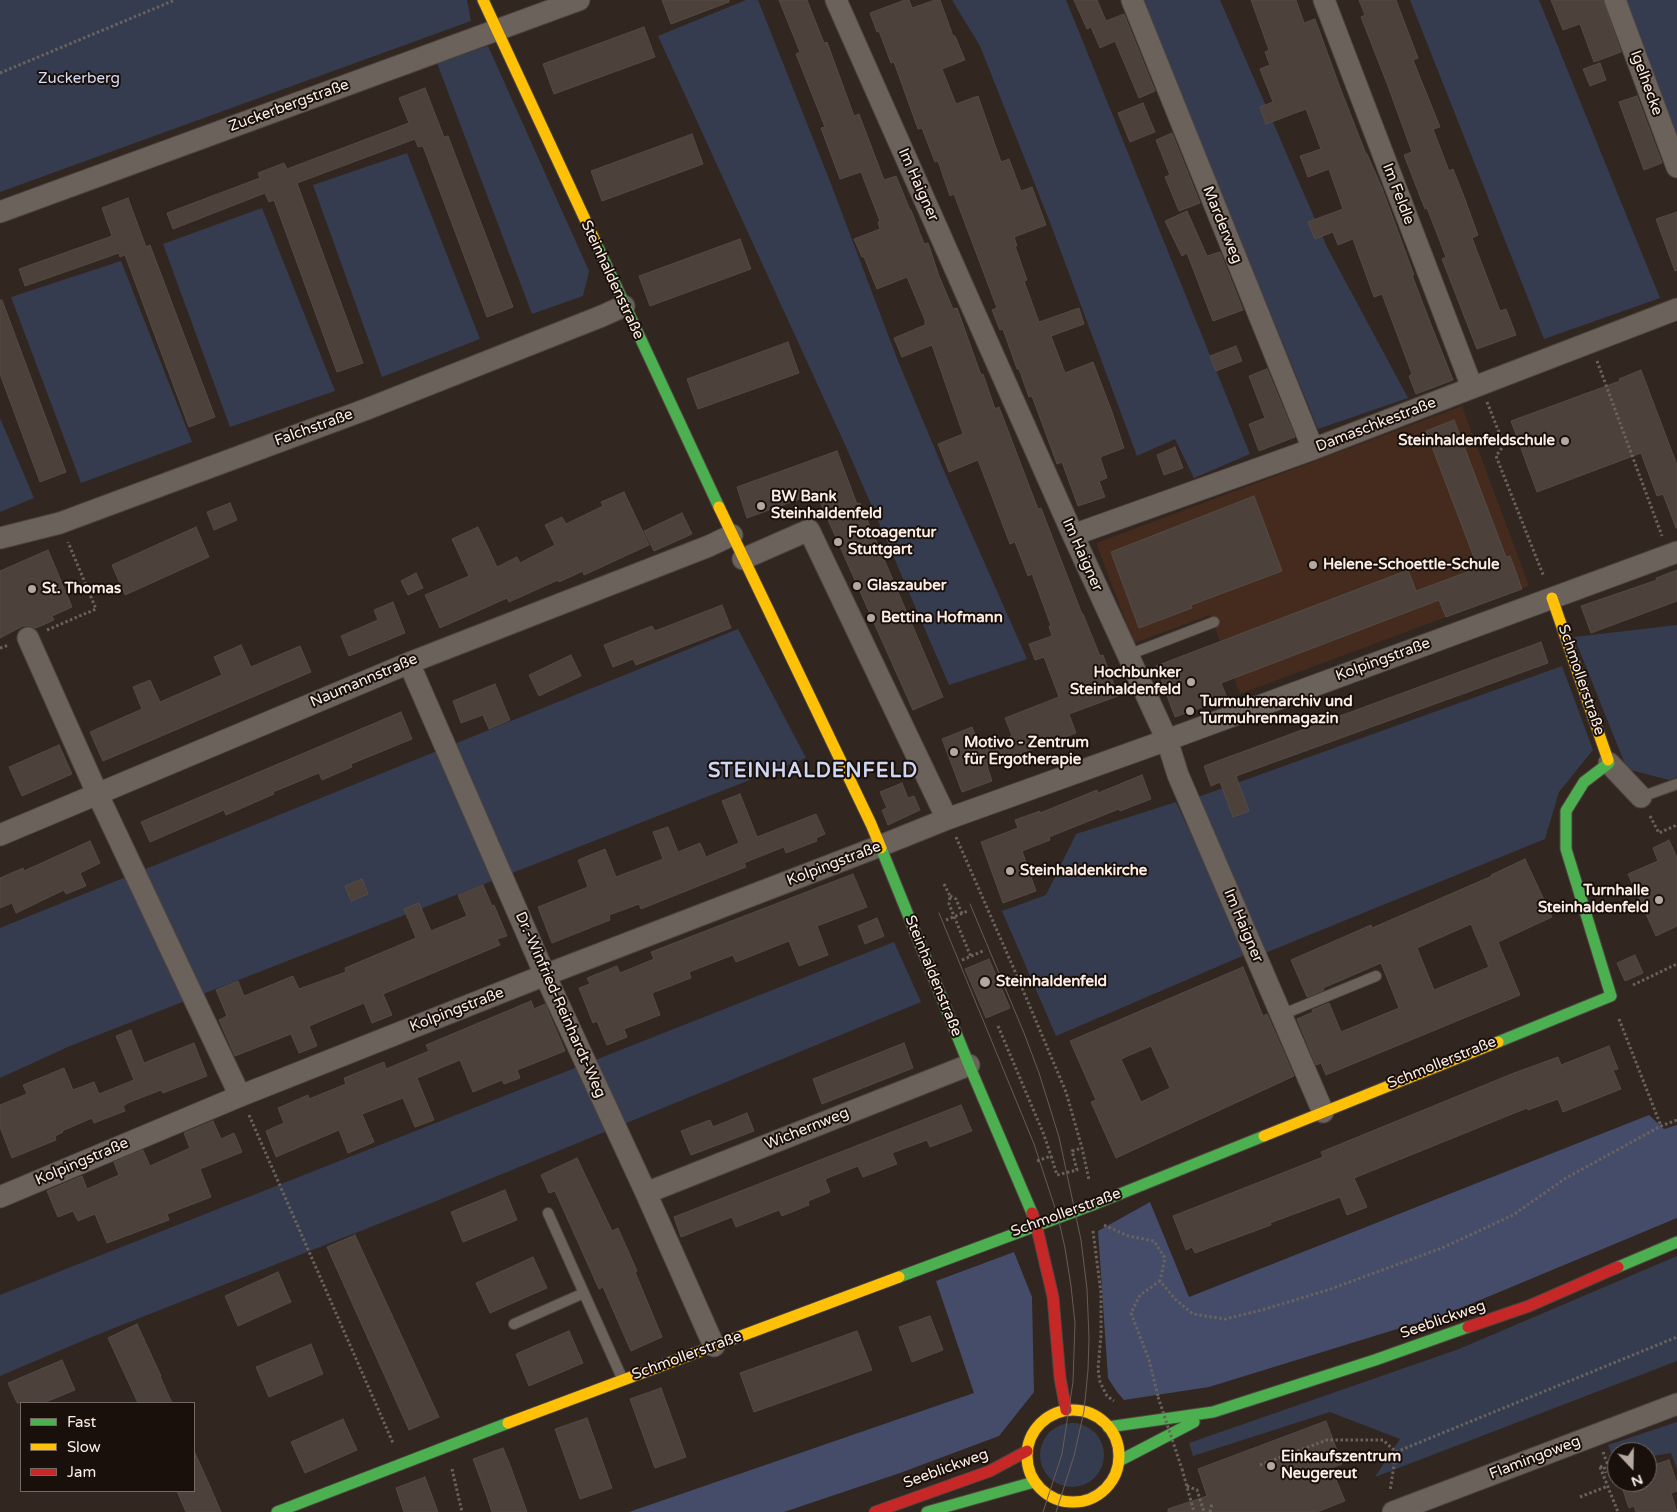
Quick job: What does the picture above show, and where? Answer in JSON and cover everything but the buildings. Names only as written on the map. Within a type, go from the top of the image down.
[{"type":"street","name":"Steinhaldenstraße","points":[[483,0],[624,306],[880,846],[1036,1224],[1053,1297],[1060,1378],[1066,1410]]},
{"type":"street","name":"Zuckerbergstraße","points":[[0,212],[578,0]]},
{"type":"street","name":"Im Haigner","points":[[836,0],[1073,535],[1167,740],[1178,775],[1323,1112]]},
{"type":"street","name":"Marderweg","points":[[1132,0],[1313,449]]},
{"type":"street","name":"Im Feldle","points":[[1324,0],[1476,386]]},
{"type":"street","name":"Igelhecke","points":[[1615,0],[1677,166]]},
{"type":"street","name":"Falchstraße","points":[[0,538],[60,523],[367,409],[624,306]]},
{"type":"street","name":"Damaschkestraße","points":[[1073,535],[1313,449],[1677,309]]},
{"type":"street","points":[[743,559],[809,530],[947,819]]},
{"type":"street","name":"Naumannstraße","points":[[0,835],[409,663],[700,550],[732,535]]},
{"type":"street","name":"Kolpingstraße","points":[[0,1197],[240,1096],[947,819],[1673,554]]},
{"type":"street","name":"Schmollerstraße","points":[[1552,598],[1609,762],[1641,797]]},
{"type":"street","points":[[28,638],[97,793],[240,1096]]},
{"type":"street","name":"Dr.-Winfried-Reinhardt-Weg","points":[[409,663],[545,975],[646,1193],[714,1346]]},
{"type":"street","points":[[1609,762],[1584,782],[1566,811],[1566,849],[1611,996]]},
{"type":"street","name":"Schmollerstraße","points":[[277,1512],[623,1379],[1036,1224],[1095,1204],[1611,996]]},
{"type":"street","name":"Wichernweg","points":[[646,1193],[969,1065]]},
{"type":"street","name":"Seeblickweg","points":[[1108,1427],[1213,1412],[1375,1360],[1529,1306],[1677,1242]]},
{"type":"street","name":"Flamingoweg","points":[[1392,1504],[1677,1404]]},
{"type":"street","points":[[1066,1410],[1084,1411],[1097,1417],[1108,1427],[1117,1443],[1119,1462],[1114,1477],[1105,1490],[1092,1498],[1060,1506],[1034,1482],[1028,1467],[1027,1451],[1033,1432],[1048,1418],[1066,1410]]},
{"type":"street","name":"Seeblickweg","points":[[1119,1462],[1213,1412]]},
{"type":"street","name":"Seeblickweg","points":[[875,1512],[990,1471],[1027,1451]]},
{"type":"street","points":[[927,1512],[1034,1482]]},
{"type":"street","points":[[1086,1512],[1092,1498]]},
{"type":"lane","points":[[1128,655],[1214,622]]},
{"type":"lane","points":[[1641,797],[1677,784]]},
{"type":"lane","points":[[1281,1015],[1376,976]]},
{"type":"lane","points":[[548,1214],[623,1379]]},
{"type":"lane","points":[[514,1324],[584,1293]]},
{"type":"path","points":[[0,73],[175,0]]},
{"type":"path","points":[[1590,342],[1673,554]]},
{"type":"path","points":[[1476,386],[1504,445],[1496,456],[1552,598]]},
{"type":"path","points":[[28,638],[96,609],[60,523]]},
{"type":"path","points":[[947,819],[1066,1092],[1101,1223],[1128,1236],[1154,1241],[1165,1258],[1160,1281],[1140,1295],[1131,1313],[1148,1360],[1194,1512]]},
{"type":"path","points":[[1659,833],[1677,825]]},
{"type":"path","points":[[944,884],[950,896],[949,904],[971,957]]},
{"type":"path","points":[[950,896],[956,899],[962,914]]},
{"type":"path","points":[[946,920],[968,911]]},
{"type":"path","points":[[962,960],[985,950]]},
{"type":"path","points":[[1661,1126],[1611,996],[1677,964]]},
{"type":"path","points":[[998,1026],[1044,1135],[1057,1175],[1077,1170],[1072,1150],[1082,1148]]},
{"type":"path","points":[[240,1096],[402,1463]]},
{"type":"path","points":[[1160,1281],[1176,1300],[1193,1314],[1225,1319],[1328,1290],[1442,1248],[1513,1214],[1566,1178],[1661,1126],[1677,1120]]},
{"type":"path","points":[[1031,1163],[1051,1156]]},
{"type":"path","points":[[1101,1223],[1092,1228],[1101,1293],[1101,1335],[1098,1369],[1100,1382],[1107,1396],[1119,1404]]},
{"type":"path","points":[[1396,1452],[1677,1337]]},
{"type":"path","points":[[1260,1465],[1327,1440],[1383,1440],[1396,1452]]},
{"type":"path","points":[[446,1446],[462,1512]]},
{"type":"path","points":[[1392,1504],[1390,1488],[1396,1452]]},
{"type":"path","points":[[1606,1473],[1604,1466],[1600,1467],[1607,1484]]},
{"type":"path","points":[[1187,1486],[1197,1490],[1204,1512]]},
{"type":"path","points":[[1580,1496],[1607,1486]]},
{"type":"path","points":[[1610,1492],[1618,1512]]},
{"type":"path","points":[[1210,1512],[1212,1503]]},
{"type":"shaded area","name":"Helene-Schoettle-Schule","points":[[1462,406],[1529,586],[1240,694],[1210,615],[1134,643],[1096,543]]},
{"type":"shaded area","points":[[1649,1115],[1664,1129],[1677,1125],[1677,1218],[1449,1313],[1209,1387],[1124,1400],[1108,1378],[1098,1231],[1150,1202],[1189,1297]]},
{"type":"shaded area","points":[[1014,1252],[1032,1297],[1034,1392],[999,1436],[900,1473],[784,1512],[629,1512],[974,1393],[936,1281]]},
{"type":"green space","name":"Zuckerberg","points":[[0,0],[467,0],[471,21],[0,192]]},
{"type":"green space","points":[[746,0],[758,0],[831,184],[898,361],[947,478],[1027,659],[949,685],[847,449],[658,36]]},
{"type":"green space","points":[[952,0],[1066,0],[1250,454],[1194,478],[1175,439],[1137,456],[1051,225],[980,46]]},
{"type":"green space","points":[[1142,0],[1220,0],[1327,247],[1408,398],[1318,429]]},
{"type":"green space","points":[[1410,0],[1539,0],[1660,298],[1544,339]]},
{"type":"green space","points":[[1626,0],[1677,0],[1677,139]]},
{"type":"green space","points":[[488,46],[589,271],[583,296],[532,314],[437,63]]},
{"type":"green space","points":[[407,153],[480,339],[382,377],[313,185]]},
{"type":"green space","points":[[262,208],[335,391],[230,427],[163,244]]},
{"type":"green space","points":[[121,261],[192,442],[81,483],[11,297]]},
{"type":"green space","points":[[0,418],[34,498],[0,512]]},
{"type":"green space","points":[[1677,625],[1677,777],[1669,780],[1627,769],[1574,637]]},
{"type":"green space","points":[[738,629],[806,758],[70,1046],[0,1078],[0,928]]},
{"type":"green space","points":[[1562,666],[1593,750],[1559,792],[1545,839],[1265,953],[1198,797]]},
{"type":"green space","points":[[1176,802],[1247,954],[1056,1036],[1002,911],[1046,895],[1076,834]]},
{"type":"green space","points":[[894,942],[921,1002],[434,1202],[94,1336],[0,1376],[0,1295]]},
{"type":"green space","points":[[1677,1256],[1677,1361],[1375,1477],[1400,1439],[1330,1412],[1193,1456],[1189,1443],[1459,1349]]},
{"type":"green space","points":[[1677,1422],[1677,1469],[1671,1453],[1657,1455],[1657,1442],[1617,1442]]},
{"type":"green space","points":[[1072,1423],[1084,1425],[1095,1432],[1102,1443],[1104,1455],[1102,1467],[1095,1478],[1084,1485],[1072,1487],[1060,1485],[1049,1478],[1042,1467],[1040,1455],[1042,1443],[1049,1432],[1060,1425]]},
{"type":"tram line","points":[[970,904],[1039,1073],[1059,1137],[1081,1240],[1087,1289],[1088,1370],[1084,1411],[1074,1456],[1056,1512]]},
{"type":"tram line","points":[[939,913],[1034,1144],[1058,1217],[1065,1248],[1075,1323],[1073,1382],[1062,1454],[1043,1512]]},
{"type":"traffic: fast","points":[[596,243],[719,507]]},
{"type":"traffic: fast","points":[[1498,1042],[1611,996],[1566,849],[1566,811],[1584,782],[1609,763],[1608,760]]},
{"type":"traffic: fast","points":[[881,848],[969,1065],[1032,1213]]},
{"type":"traffic: fast","points":[[899,1277],[1095,1204],[1264,1136]]},
{"type":"traffic: fast","points":[[1618,1267],[1677,1242]]},
{"type":"traffic: fast","points":[[1108,1427],[1213,1412],[1375,1360],[1468,1327]]},
{"type":"traffic: fast","points":[[1119,1461],[1194,1422]]},
{"type":"traffic: fast","points":[[277,1512],[508,1423]]},
{"type":"traffic: fast","points":[[927,1512],[1034,1482]]},
{"type":"traffic: slow","points":[[483,0],[596,243]]},
{"type":"traffic: slow","points":[[719,507],[881,848]]},
{"type":"traffic: slow","points":[[1552,598],[1608,760]]},
{"type":"traffic: slow","points":[[1264,1136],[1498,1042]]},
{"type":"traffic: slow","points":[[508,1423],[899,1277]]},
{"type":"traffic: slow","points":[[1073,1410],[1090,1414],[1105,1424],[1115,1439],[1119,1456],[1115,1473],[1105,1488],[1090,1498],[1073,1502],[1056,1498],[1041,1488],[1031,1473],[1027,1456],[1031,1439],[1041,1424],[1056,1414],[1073,1410]]},
{"type":"traffic: jam","points":[[1032,1213],[1053,1297],[1060,1378],[1066,1410]]},
{"type":"traffic: jam","points":[[1468,1327],[1529,1306],[1618,1267]]},
{"type":"traffic: jam","points":[[875,1512],[990,1471],[1027,1451]]},
{"type":"place","name":"Steinhaldenfeldschule","points":[[1565,441]]},
{"type":"place","name":"BW Bank Steinhaldenfeld","points":[[761,506]]},
{"type":"place","name":"Fotoagentur Stuttgart","points":[[838,542]]},
{"type":"place","name":"Helene-Schoettle-Schule","points":[[1313,565]]},
{"type":"place","name":"Glaszauber","points":[[857,586]]},
{"type":"place","name":"St. Thomas","points":[[32,589]]},
{"type":"place","name":"Bettina Hofmann","points":[[871,618]]},
{"type":"place","name":"Hochbunker Steinhaldenfeld","points":[[1191,682]]},
{"type":"place","name":"Turmuhrenarchiv und Turmuhrenmagazin","points":[[1190,711]]},
{"type":"place","name":"Motivo - Zentrum für Ergotherapie","points":[[954,752]]},
{"type":"place","name":"Steinhaldenkirche","points":[[1010,871]]},
{"type":"place","name":"Turnhalle Steinhaldenfeld","points":[[1659,900]]},
{"type":"place","name":"Steinhaldenfeld","points":[[985,982]]},
{"type":"place","name":"Einkaufszentrum Neugereut","points":[[1271,1466]]},
{"type":"district","name":"STEINHALDENFELD","points":[[813,772]]}]
